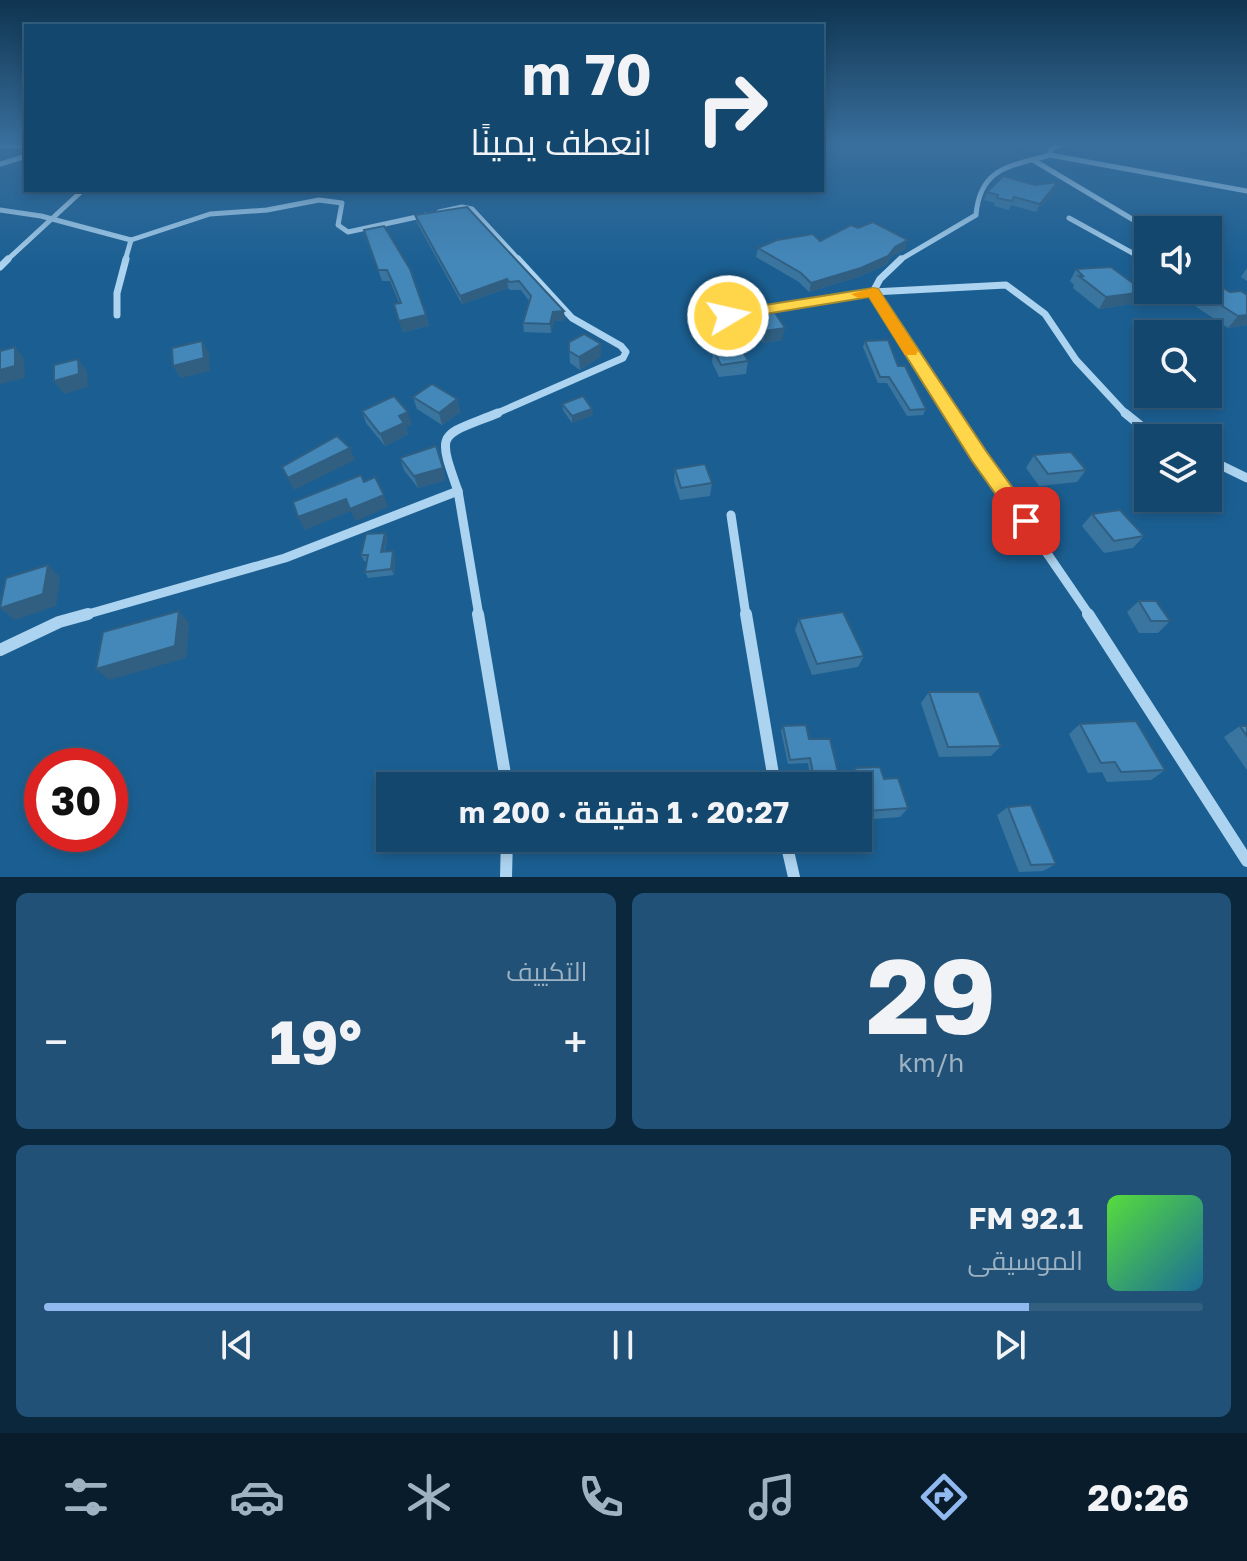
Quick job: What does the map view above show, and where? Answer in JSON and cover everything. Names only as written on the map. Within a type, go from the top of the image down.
[{"type":"street","points":[[873,292],[908,254],[976,215],[983,184]]},
{"type":"street","points":[[1073,184],[1134,220]]},
{"type":"street","points":[[1208,184],[1247,191]]},
{"type":"street","points":[[0,267],[81,192]]},
{"type":"street","points":[[0,210],[131,240],[194,217],[267,210],[319,200],[342,203],[338,225],[348,232],[462,207],[472,209],[572,318],[621,346],[626,352],[623,358],[456,430],[445,439],[443,448],[458,491],[505,772]]},
{"type":"street","points":[[1069,218],[1134,254]]},
{"type":"street","points":[[117,315],[117,293],[131,240]]},
{"type":"street","points":[[728,316],[873,292],[995,284],[1010,287],[1045,314],[1076,360],[1116,406],[1138,424]]},
{"type":"street","points":[[873,292],[979,456],[1057,565],[1247,861]]},
{"type":"street","points":[[1222,466],[1247,478]]},
{"type":"street","points":[[0,650],[59,622],[285,558],[458,491]]},
{"type":"street","points":[[731,515],[772,772]]},
{"type":"street","points":[[506,877],[507,852]]},
{"type":"street","points":[[788,852],[794,877]]},
{"type":"building","points":[[995,184],[1056,184],[1040,204],[1014,197],[1012,201],[997,198],[998,195],[987,192]]},
{"type":"building","points":[[467,207],[564,311],[553,312],[550,324],[523,323],[531,296],[519,281],[509,282],[507,279],[460,296],[415,215]]},
{"type":"building","points":[[873,222],[908,240],[895,247],[888,256],[861,268],[811,283],[801,273],[758,248],[777,240],[813,234],[820,241],[851,225],[858,228]]},
{"type":"building","points":[[384,226],[410,269],[426,315],[399,321],[394,304],[401,303],[387,270],[378,270],[364,230]]},
{"type":"building","points":[[1111,267],[1134,284],[1134,293],[1106,297],[1079,276],[1083,276],[1076,269]]},
{"type":"building","points":[[1222,287],[1247,295],[1247,315],[1238,316],[1219,304],[1222,304]]},
{"type":"building","points":[[775,313],[785,328],[765,331],[755,315]]},
{"type":"building","points":[[584,334],[601,344],[579,357],[569,351],[569,342]]},
{"type":"building","points":[[888,340],[898,366],[905,366],[926,409],[910,410],[889,377],[880,377],[865,341]]},
{"type":"building","points":[[202,341],[204,358],[173,366],[172,348]]},
{"type":"building","points":[[740,346],[748,361],[721,365],[713,349]]},
{"type":"building","points":[[15,347],[15,366],[0,370],[0,351]]},
{"type":"building","points":[[78,359],[79,374],[54,381],[54,365]]},
{"type":"building","points":[[432,384],[457,399],[439,413],[413,397]]},
{"type":"building","points":[[394,396],[408,412],[399,416],[404,423],[380,434],[362,411]]},
{"type":"building","points":[[583,396],[592,409],[572,416],[562,404]]},
{"type":"building","points":[[337,436],[350,448],[288,478],[282,467]]},
{"type":"building","points":[[436,446],[443,468],[414,476],[400,458]]},
{"type":"building","points":[[1071,452],[1086,470],[1048,474],[1034,455]]},
{"type":"building","points":[[705,464],[712,483],[681,488],[675,469]]},
{"type":"building","points":[[361,475],[364,482],[375,477],[384,495],[350,509],[346,499],[298,517],[293,502]]},
{"type":"building","points":[[1120,510],[1144,536],[1114,541],[1092,514]]},
{"type":"building","points":[[385,533],[381,552],[393,551],[391,569],[365,572],[368,555],[361,555],[366,534]]},
{"type":"building","points":[[48,565],[43,594],[0,608],[6,578]]},
{"type":"building","points":[[1139,601],[1156,601],[1170,621],[1151,621]]},
{"type":"building","points":[[179,611],[175,646],[96,669],[103,632]]},
{"type":"building","points":[[843,612],[864,656],[817,664],[799,619]]},
{"type":"building","points":[[929,692],[979,692],[1001,746],[948,747]]},
{"type":"building","points":[[1136,721],[1165,770],[1121,772],[1115,762],[1101,763],[1080,724]]},
{"type":"building","points":[[806,725],[809,739],[830,739],[838,772],[813,772],[810,758],[790,760],[783,726]]},
{"type":"building","points":[[880,767],[884,779],[898,778],[908,808],[872,811],[872,772],[856,772],[855,768]]},
{"type":"building","points":[[1031,805],[1056,864],[1031,865],[1008,807]]},
{"type":"slow traffic","points":[[858,294],[873,292],[910,351]]},
{"type":"route","points":[[728,316],[873,292],[979,456],[1026,521]]}]
